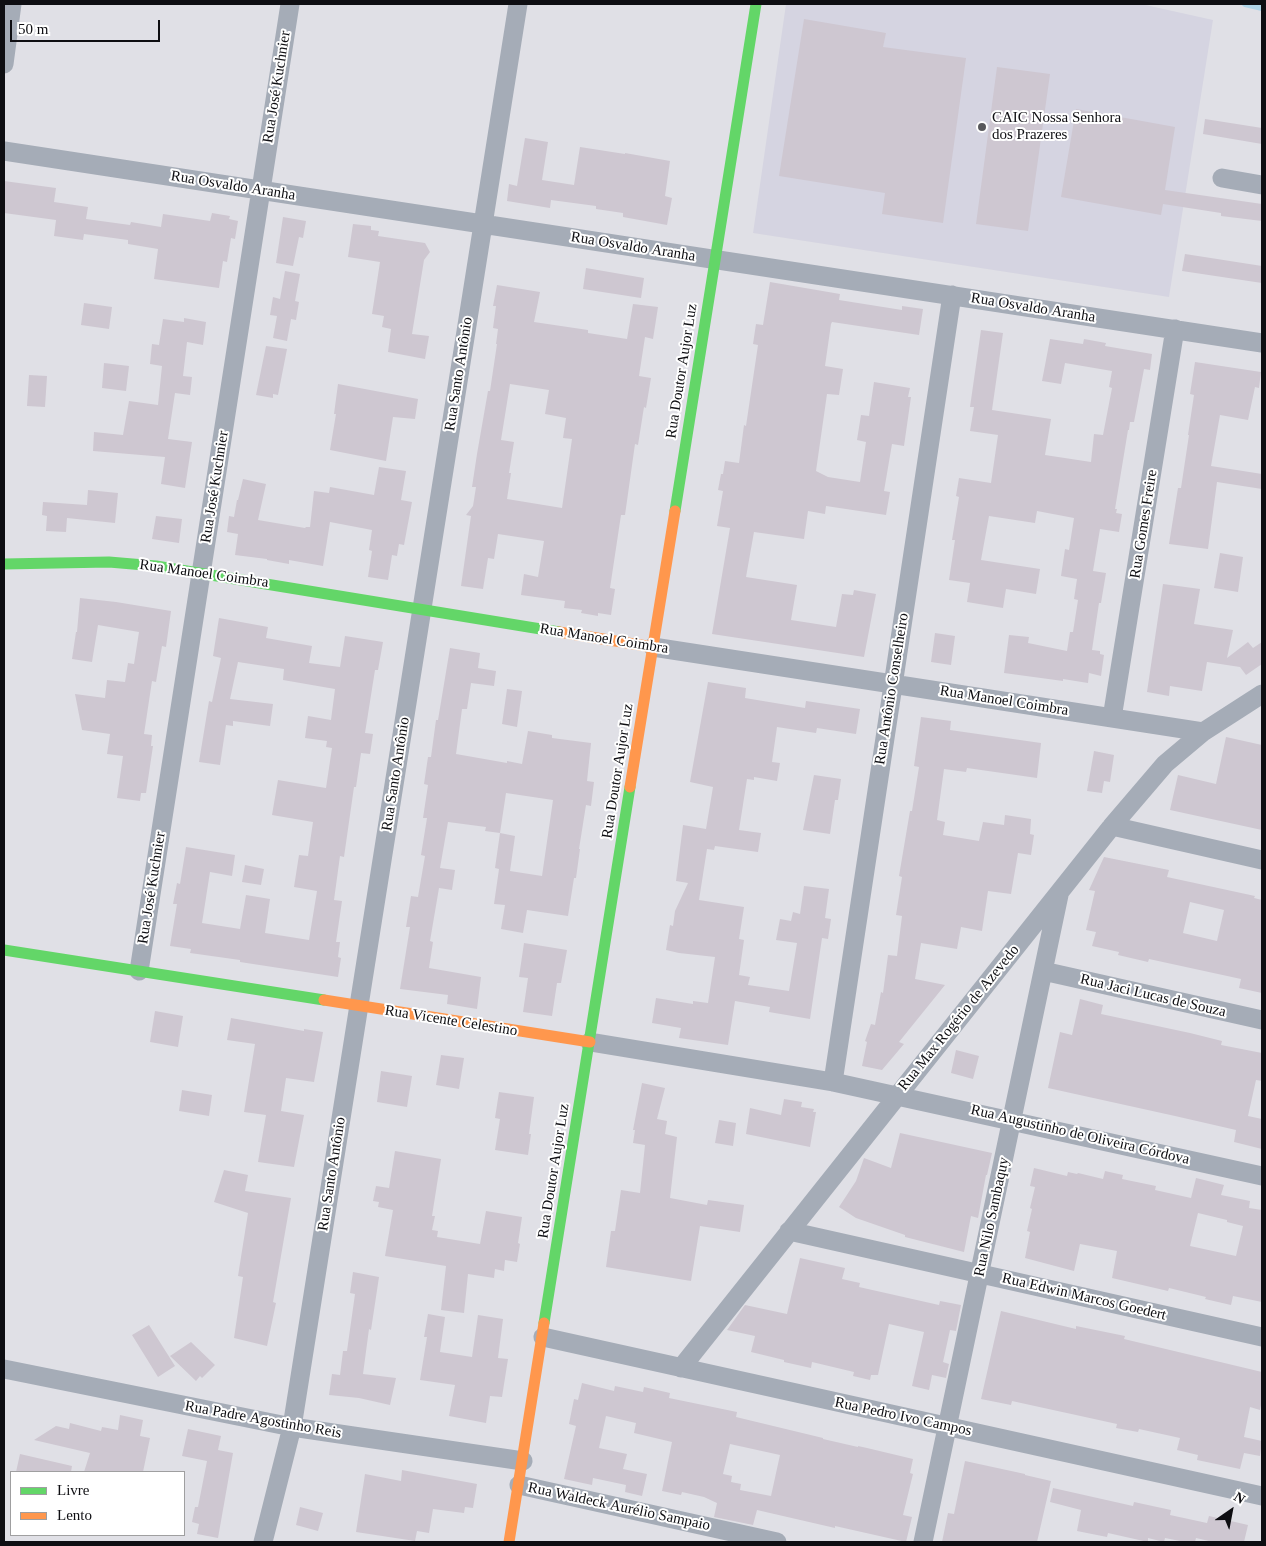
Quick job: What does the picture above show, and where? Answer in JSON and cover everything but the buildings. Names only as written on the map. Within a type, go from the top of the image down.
[{"type":"street","points":[[4,64],[12,4]]},
{"type":"street","name":"Rua José Kuchnier","points":[[138,971],[290,4]]},
{"type":"street","name":"Rua Santo Antônio","points":[[263,1542],[292,1427],[518,4]]},
{"type":"street","name":"Rua Doutor Aujor Luz","points":[[509,1542],[756,4]]},
{"type":"street","name":"Rua Osvaldo Aranha","points":[[4,151],[1262,343]]},
{"type":"street","points":[[1222,178],[1262,184]]},
{"type":"street","name":"Rua Antônio Conselheiro","points":[[833,1082],[952,295]]},
{"type":"street","name":"Rua Gomes Freire","points":[[1112,718],[1175,330]]},
{"type":"street","name":"Rua Manoel Coimbra","points":[[4,564],[109,562],[156,566],[653,647],[1203,732]]},
{"type":"street","name":"Rua Max Rogério de Azevedo","points":[[682,1368],[1112,826],[1165,764],[1203,732],[1253,708],[1262,694]]},
{"type":"street","points":[[1112,826],[1262,860]]},
{"type":"street","name":"Rua Nilo Sambaquy","points":[[923,1542],[1060,892]]},
{"type":"street","name":"Rua Vicente Celestino","points":[[4,950],[590,1042],[833,1082],[898,1095]]},
{"type":"street","name":"Rua Jaci Lucas de Souza","points":[[1043,971],[1262,1020]]},
{"type":"street","name":"Rua Augustinho de Oliveira Córdova","points":[[898,1095],[1262,1176]]},
{"type":"street","name":"Rua Edwin Marcos Goedert","points":[[789,1231],[1262,1337]]},
{"type":"street","name":"Rua Pedro Ivo Campos","points":[[543,1337],[1262,1496]]},
{"type":"street","name":"Rua Padre Agostinho Reis","points":[[4,1370],[292,1427],[523,1461]]},
{"type":"street","name":"Rua Waldeck Aurélio Sampaio","points":[[519,1485],[777,1542]]},
{"type":"shaded area","name":"CAIC Nossa Senhora dos Prazeres","points":[[786,4],[1141,4],[1213,20],[1169,297],[753,233]]},
{"type":"waterway","points":[[1245,4],[1262,8]]},
{"type":"traffic: fast","points":[[675,511],[756,4]]},
{"type":"traffic: fast","points":[[4,564],[109,562],[156,566],[559,632]]},
{"type":"traffic: fast","points":[[544,1323],[630,787]]},
{"type":"traffic: fast","points":[[4,950],[324,1000]]},
{"type":"traffic: slow","points":[[630,787],[675,511]]},
{"type":"traffic: slow","points":[[559,632],[653,647]]},
{"type":"traffic: slow","points":[[324,1000],[590,1042]]},
{"type":"traffic: slow","points":[[509,1542],[544,1323]]},
{"type":"place","name":"CAIC Nossa Senhora dos Prazeres","points":[[982,127]]}]
